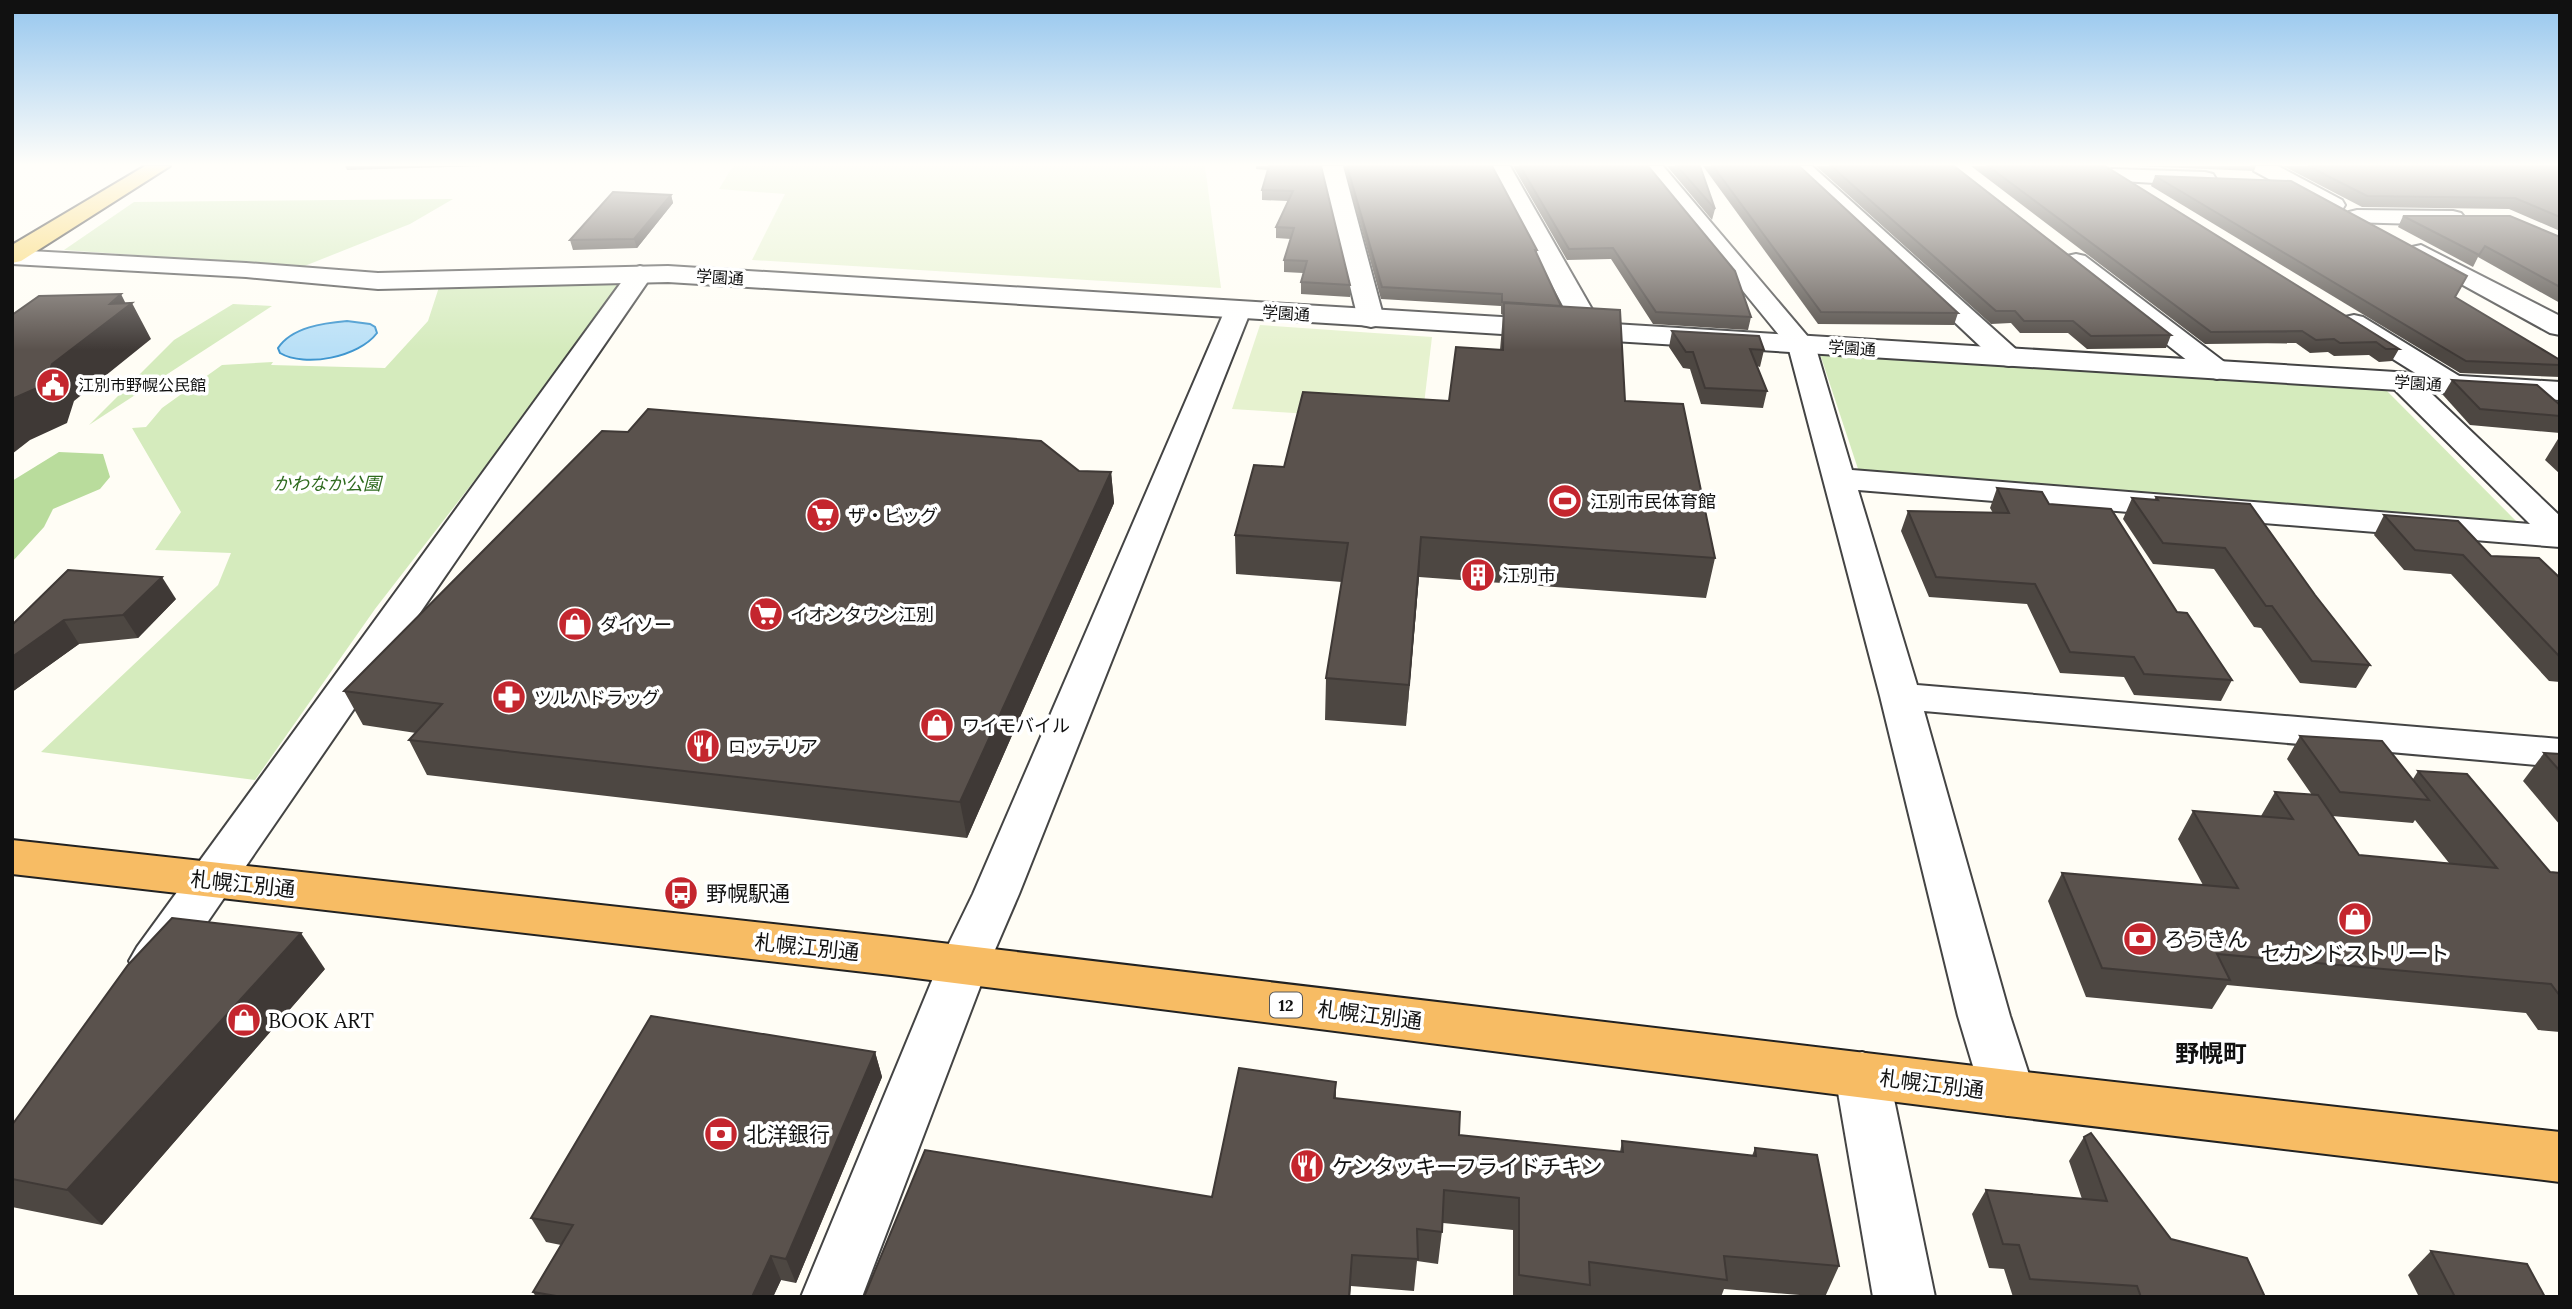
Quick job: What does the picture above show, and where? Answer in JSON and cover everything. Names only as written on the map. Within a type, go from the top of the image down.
[{"type":"highway","name":"札幌江別通","points":[[12,858],[963,966],[2560,1157]]},
{"type":"main road","points":[[12,257],[61,227]]},
{"type":"street","points":[[1348,227],[1371,319]]},
{"type":"street","points":[[1533,227],[1591,332]]},
{"type":"street","points":[[1702,227],[1801,345],[1900,696],[1984,1016],[2008,1093]]},
{"type":"street","points":[[1866,227],[2009,358]]},
{"type":"street","points":[[2374,227],[2560,327]]},
{"type":"street","points":[[2052,243],[2217,370]]},
{"type":"street","name":"学園通","points":[[12,257],[246,270],[378,281],[640,274],[2560,391]]},
{"type":"street","points":[[132,992],[640,274]]},
{"type":"street","points":[[831,1297],[963,966],[996,894],[1238,310]]},
{"type":"street","points":[[2336,313],[2454,385]]},
{"type":"street","points":[[2403,382],[2560,536]]},
{"type":"street","points":[[1839,479],[2560,536]]},
{"type":"street","points":[[1900,696],[2560,753]]},
{"type":"street","points":[[1862,1075],[1903,1297]]},
{"type":"green space","points":[[97,227],[402,227],[302,267],[64,250]]},
{"type":"green space","points":[[768,227],[1213,227],[1221,288],[752,260]]},
{"type":"green space","name":"かわなか公園","points":[[628,282],[375,609],[255,780],[41,752],[218,585],[231,553],[155,550],[181,512],[132,428],[146,427],[162,408],[222,365],[273,362],[271,365],[385,368],[428,321],[440,284]]},
{"type":"green space","points":[[233,304],[272,306],[89,425],[174,340]]},
{"type":"green space","points":[[1260,325],[1432,337],[1422,421],[1232,409]]},
{"type":"green space","points":[[1819,351],[2385,389],[2521,526],[1860,475]]},
{"type":"green space","points":[[59,452],[103,454],[110,477],[100,489],[53,509],[44,527],[12,562],[12,481]]},
{"type":"water","points":[[347,321],[370,324],[375,327],[377,333],[358,348],[331,358],[303,360],[280,353],[278,348],[291,335],[319,325]]},
{"type":"building","points":[[582,227],[644,227],[634,239],[570,240]]},
{"type":"building","points":[[1278,227],[1336,227],[1350,285],[1301,282],[1307,261],[1284,260],[1294,228]]},
{"type":"building","points":[[1365,227],[1525,227],[1561,306],[1502,302],[1502,294],[1382,287]]},
{"type":"building","points":[[1556,227],[1699,227],[1735,271],[1751,317],[1656,312],[1613,248],[1569,249]]},
{"type":"building","points":[[1758,227],[1865,227],[1958,313],[1821,312]]},
{"type":"building","points":[[1901,227],[2032,227],[2171,335],[2091,336],[2073,321],[2024,321],[2015,311],[1996,311]]},
{"type":"building","points":[[2070,227],[2203,227],[2399,349],[2386,349],[2376,342],[2340,343],[2334,339],[2316,340],[2302,331],[2211,332]]},
{"type":"building","points":[[2241,227],[2376,227],[2467,276],[2455,297],[2560,360],[2560,365],[2466,361]]},
{"type":"building","points":[[2425,227],[2536,227],[2560,237],[2560,287],[2485,246],[2479,255]]},
{"type":"building","points":[[121,294],[110,304],[132,303],[52,364],[44,385],[12,399],[12,315],[39,296]]},
{"type":"building","name":"江別市","points":[[1504,303],[1620,310],[1625,401],[1683,404],[1715,558],[1421,537],[1409,685],[1326,678],[1348,543],[1235,535],[1254,465],[1284,467],[1303,392],[1449,401],[1456,347],[1503,350]]},
{"type":"building","points":[[1672,331],[1759,336],[1764,350],[1750,349],[1767,391],[1705,388],[1693,352],[1686,352]]},
{"type":"building","points":[[2452,380],[2537,385],[2560,405],[2560,416],[2480,409]]},
{"type":"building","name":"イオンタウン江別","points":[[648,409],[1041,441],[1079,471],[1111,472],[960,802],[409,740],[442,704],[344,691],[602,431],[628,432]]},
{"type":"building","points":[[1997,488],[2042,492],[2049,504],[2111,509],[2177,612],[2187,613],[2232,680],[2144,674],[2134,657],[2070,652],[2035,584],[1936,577],[1908,511],[2009,513]]},
{"type":"building","points":[[2156,497],[2250,504],[2315,595],[2370,665],[2312,661],[2272,606],[2266,606],[2225,548],[2163,543],[2132,498],[2158,500]]},
{"type":"building","points":[[2384,515],[2458,521],[2491,556],[2539,558],[2560,578],[2560,657],[2463,555],[2415,550]]},
{"type":"building","points":[[68,570],[162,577],[123,615],[64,620],[12,657],[12,625]]},
{"type":"building","points":[[2300,736],[2382,741],[2429,800],[2340,792]]},
{"type":"building","points":[[2544,753],[2560,754],[2560,771]]},
{"type":"building","points":[[2418,771],[2467,774],[2550,872],[2560,873],[2560,996],[2551,984],[2217,954],[2230,980],[2102,968],[2062,873],[2238,888],[2193,811],[2293,819],[2275,792],[2318,795],[2359,855],[2497,868]]},
{"type":"building","points":[[172,918],[301,933],[67,1190],[12,1179],[12,1125],[128,965]]},
{"type":"building","points":[[651,1016],[875,1052],[786,1259],[771,1256],[752,1297],[562,1297],[533,1292],[573,1225],[531,1218]]},
{"type":"building","points":[[1239,1068],[1336,1082],[1334,1098],[1460,1112],[1459,1135],[1623,1152],[1622,1141],[1756,1156],[1755,1148],[1817,1155],[1839,1266],[1724,1256],[1727,1280],[1589,1262],[1590,1285],[1519,1275],[1519,1198],[1444,1190],[1442,1232],[1417,1229],[1418,1259],[1352,1255],[1349,1297],[864,1297],[925,1150],[1212,1197]]},
{"type":"building","points":[[2091,1133],[2171,1239],[2247,1258],[2265,1297],[2141,1297],[2137,1286],[2030,1279],[2019,1245],[2003,1244],[1986,1190],[2107,1201],[2084,1137]]},
{"type":"building","points":[[2431,1251],[2527,1264],[2545,1297],[2455,1297]]},
{"type":"place","name":"江別市野幌公民館","points":[[53,385]]},
{"type":"place","name":"江別市民体育館","points":[[1565,501]]},
{"type":"place","name":"ザ・ビッグ","points":[[823,515]]},
{"type":"place","name":"江別市","points":[[1478,575]]},
{"type":"place","name":"イオンタウン江別","points":[[766,614]]},
{"type":"place","name":"ダイソー","points":[[575,624]]},
{"type":"place","name":"ツルハドラッグ","points":[[509,697]]},
{"type":"place","name":"ワイモバイル","points":[[937,725]]},
{"type":"place","name":"ロッテリア","points":[[703,746]]},
{"type":"place","name":"野幌駅通","points":[[681,893]]},
{"type":"place","name":"セカンドストリート","points":[[2355,919]]},
{"type":"place","name":"ろうきん","points":[[2140,939]]},
{"type":"place","name":"BOOK ART","points":[[244,1020]]},
{"type":"place","name":"北洋銀行","points":[[721,1134]]},
{"type":"place","name":"ケンタッキーフライドチキン","points":[[1307,1166]]},
{"type":"district","name":"野幌町","points":[[2211,1053]]}]
